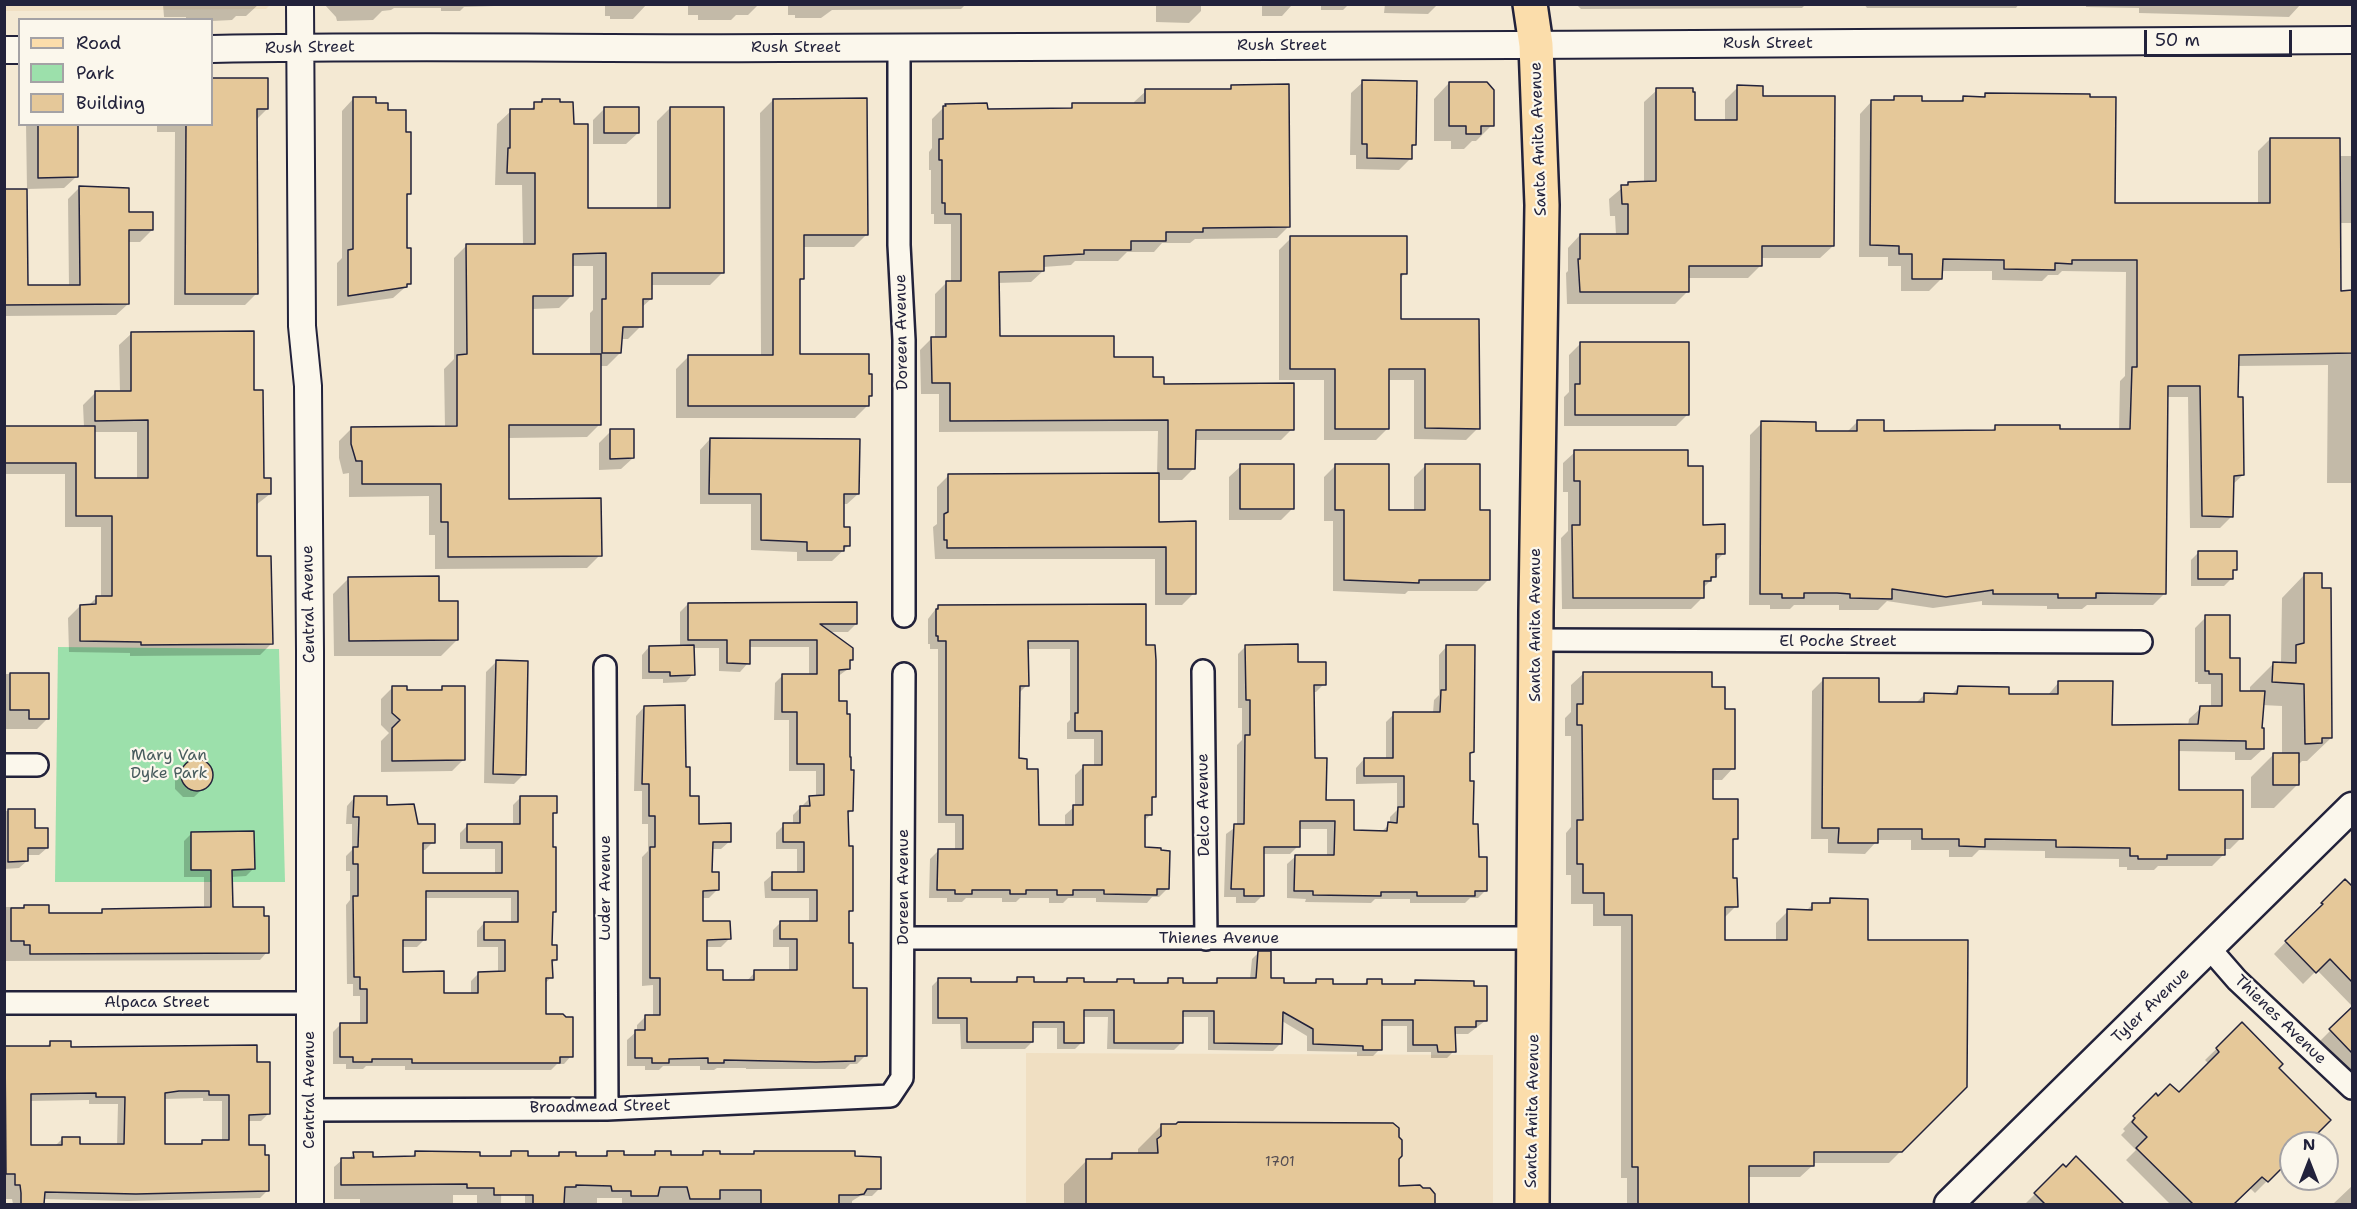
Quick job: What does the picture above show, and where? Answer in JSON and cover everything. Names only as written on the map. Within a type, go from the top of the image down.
[{"type":"main road","name":"Santa Anita Avenue","points":[[1530,4],[1536,45],[1542,205],[1535,640],[1532,1204]]},
{"type":"main road","name":"Santa Anita Avenue","points":[[1536,45],[1549,4]]},
{"type":"main road","name":"Tyler Avenue","points":[[1949,1204],[2352,807]]},
{"type":"street","name":"Central Avenue","points":[[300,4],[302,326],[308,386],[310,1204]]},
{"type":"street","name":"Rush Street","points":[[213,49],[300,47],[899,48],[2352,40]]},
{"type":"street","name":"Doreen Avenue","points":[[899,48],[899,245],[904,340],[904,616]]},
{"type":"street","name":"El Poche Street","points":[[1535,640],[2141,642]]},
{"type":"street","name":"Luder Avenue","points":[[605,667],[607,1109]]},
{"type":"street","name":"Delco Avenue","points":[[1203,671],[1206,939]]},
{"type":"street","name":"Doreen Avenue","points":[[890,1095],[902,1078],[904,674]]},
{"type":"street","points":[[4,765],[36,765]]},
{"type":"street","name":"Thienes Avenue","points":[[904,938],[1534,938]]},
{"type":"street","name":"Thienes Avenue","points":[[2210,949],[2237,980],[2352,1088]]},
{"type":"street","name":"Alpaca Street","points":[[4,1003],[310,1003]]},
{"type":"street","name":"Broadmead Street","points":[[310,1110],[607,1109],[890,1095]]},
{"type":"shaded area","points":[[4,5],[270,5],[266,9],[5,11]]},
{"type":"shaded area","points":[[1026,1053],[1493,1055],[1493,1204],[1026,1204]]},
{"type":"green space","name":"Mary Van Dyke Park","points":[[58,647],[279,649],[285,882],[55,882]]},
{"type":"building","points":[[213,78],[268,78],[268,109],[257,109],[258,294],[185,294],[186,126],[213,126]]},
{"type":"building","points":[[1362,80],[1417,81],[1416,145],[1412,145],[1412,159],[1367,158],[1367,144],[1362,144]]},
{"type":"building","points":[[1449,82],[1487,82],[1494,90],[1494,126],[1481,126],[1481,134],[1466,134],[1466,126],[1449,126]]},
{"type":"building","points":[[1289,84],[1290,227],[1203,228],[1203,232],[1166,232],[1166,241],[1131,241],[1131,250],[1084,250],[1084,254],[1044,256],[1044,271],[999,272],[1000,336],[1114,336],[1114,357],[1153,357],[1153,377],[1164,377],[1164,384],[1294,383],[1294,430],[1196,430],[1195,469],[1168,469],[1168,420],[950,421],[950,383],[932,383],[931,337],[946,337],[946,281],[961,281],[961,214],[945,214],[945,203],[942,203],[942,160],[939,160],[939,139],[943,139],[943,106],[946,106],[945,104],[987,103],[988,109],[1072,108],[1072,103],[1145,103],[1145,89],[1231,89],[1231,85]]},
{"type":"building","points":[[1737,85],[1763,86],[1763,96],[1835,96],[1834,246],[1762,246],[1762,266],[1689,266],[1689,292],[1580,292],[1578,259],[1580,259],[1580,234],[1628,234],[1628,204],[1622,204],[1621,185],[1628,185],[1628,182],[1656,181],[1656,88],[1693,88],[1695,120],[1737,120]]},
{"type":"building","points":[[1985,93],[2090,94],[2090,97],[2116,97],[2115,203],[2270,203],[2270,138],[2340,138],[2341,291],[2352,290],[2352,353],[2239,355],[2238,397],[2243,397],[2244,475],[2234,476],[2233,517],[2202,516],[2200,386],[2168,386],[2166,594],[2096,593],[2096,598],[2058,598],[2058,594],[1993,594],[1993,590],[1946,597],[1892,589],[1892,599],[1850,598],[1850,594],[1837,593],[1804,593],[1804,598],[1782,598],[1782,594],[1760,594],[1761,421],[1816,422],[1816,431],[1857,431],[1857,420],[1884,420],[1884,431],[1995,430],[1995,425],[2060,425],[2060,429],[2130,429],[2132,367],[2137,367],[2137,260],[2072,260],[2072,264],[2055,263],[2055,270],[2004,269],[2004,260],[1943,259],[1942,279],[1912,279],[1912,254],[1899,254],[1899,246],[1870,245],[1871,100],[1894,100],[1894,96],[1922,96],[1922,101],[1963,101],[1963,96],[1985,97]]},
{"type":"building","points":[[353,97],[376,97],[376,103],[388,103],[388,110],[406,110],[406,132],[411,132],[411,194],[407,194],[407,248],[411,248],[411,284],[407,284],[407,287],[348,296],[348,250],[353,249]]},
{"type":"building","points":[[867,98],[868,235],[804,235],[804,279],[800,279],[800,354],[869,354],[872,396],[869,396],[869,406],[688,406],[688,355],[773,355],[773,99]]},
{"type":"building","points":[[542,99],[573,102],[574,124],[588,124],[588,208],[670,208],[670,107],[724,107],[724,273],[652,273],[652,299],[643,299],[643,327],[623,327],[621,353],[602,353],[602,299],[606,299],[606,253],[573,254],[573,296],[533,296],[533,354],[601,354],[601,425],[509,425],[509,499],[601,498],[602,556],[448,557],[448,522],[441,522],[441,484],[362,484],[362,461],[356,461],[351,444],[351,427],[457,426],[457,355],[467,354],[466,244],[535,244],[535,173],[507,173],[508,148],[510,148],[510,109],[534,109],[534,102],[542,102]]},
{"type":"building","points":[[604,107],[639,107],[639,133],[604,133]]},
{"type":"building","points":[[38,126],[78,126],[78,177],[38,178]]},
{"type":"building","points":[[79,186],[129,188],[129,212],[153,212],[153,230],[129,230],[129,304],[4,305],[4,189],[27,189],[28,285],[80,285]]},
{"type":"building","points":[[1290,236],[1407,236],[1407,274],[1401,274],[1401,319],[1479,319],[1480,429],[1425,428],[1425,369],[1389,369],[1389,429],[1335,429],[1335,369],[1290,369]]},
{"type":"building","points":[[254,331],[254,390],[263,390],[264,478],[271,478],[271,494],[257,494],[257,556],[271,556],[273,644],[141,645],[141,642],[80,641],[80,605],[96,604],[96,596],[112,596],[112,516],[76,516],[76,463],[4,463],[4,426],[95,426],[95,478],[148,478],[148,420],[95,421],[95,391],[131,391],[131,332]]},
{"type":"building","points":[[1580,342],[1689,342],[1689,415],[1575,415],[1575,384],[1580,384]]},
{"type":"building","points":[[610,429],[634,429],[634,458],[610,459]]},
{"type":"building","points":[[710,438],[860,439],[859,494],[844,494],[844,527],[850,527],[850,546],[844,546],[844,551],[807,551],[807,542],[761,540],[761,494],[709,494]]},
{"type":"building","points":[[1574,450],[1688,450],[1688,466],[1703,466],[1703,525],[1725,524],[1725,554],[1716,554],[1716,577],[1711,577],[1711,581],[1704,581],[1704,598],[1573,598],[1572,525],[1580,525],[1580,481],[1574,481]]},
{"type":"building","points":[[1240,464],[1294,464],[1294,509],[1240,509]]},
{"type":"building","points":[[1335,464],[1389,464],[1389,510],[1425,510],[1425,464],[1480,464],[1480,510],[1490,510],[1490,580],[1419,580],[1419,583],[1344,580],[1344,510],[1335,510]]},
{"type":"building","points":[[1159,473],[1159,522],[1196,521],[1196,594],[1166,594],[1166,547],[947,548],[947,540],[944,540],[944,514],[948,512],[948,474]]},
{"type":"building","points":[[2198,551],[2237,551],[2237,570],[2233,570],[2233,579],[2198,579]]},
{"type":"building","points":[[2304,573],[2322,573],[2322,588],[2331,588],[2332,738],[2322,738],[2322,743],[2305,744],[2304,684],[2272,682],[2273,662],[2296,663],[2296,645],[2304,643]]},
{"type":"building","points":[[439,576],[439,601],[458,601],[458,640],[349,641],[348,577]]},
{"type":"building","points":[[857,602],[857,624],[820,624],[853,648],[850,669],[839,670],[839,701],[847,701],[847,714],[850,714],[850,757],[851,770],[854,770],[853,811],[848,811],[849,846],[853,846],[853,911],[849,911],[849,943],[853,943],[853,988],[867,988],[867,1056],[855,1056],[855,1061],[724,1060],[724,1063],[708,1063],[708,1058],[669,1059],[669,1063],[652,1063],[652,1058],[635,1058],[635,1030],[645,1030],[645,1015],[660,1015],[660,978],[650,978],[650,847],[655,847],[655,816],[649,816],[649,784],[642,784],[644,706],[685,705],[686,767],[690,767],[690,796],[699,796],[699,824],[731,823],[731,842],[713,842],[712,872],[719,872],[719,890],[703,891],[703,921],[730,921],[731,939],[707,940],[707,970],[723,970],[723,980],[754,980],[754,970],[797,970],[797,939],[780,939],[780,921],[817,921],[817,890],[772,890],[772,872],[804,872],[804,842],[783,842],[783,823],[800,823],[800,806],[810,806],[809,796],[824,795],[824,764],[797,764],[797,712],[782,712],[782,674],[817,674],[817,640],[750,640],[750,664],[727,663],[727,640],[688,640],[688,603]]},
{"type":"building","points":[[1146,604],[1146,645],[1155,645],[1156,660],[1156,797],[1152,797],[1152,815],[1145,815],[1145,847],[1170,851],[1169,889],[1157,889],[1157,895],[1104,894],[1104,890],[1073,890],[1073,895],[1057,895],[1057,890],[1026,890],[1026,894],[1010,894],[1010,890],[972,890],[972,894],[955,894],[955,890],[937,890],[938,849],[963,849],[963,815],[946,815],[946,641],[938,641],[938,636],[936,636],[938,605]],"holes":[[[1028,641],[1078,641],[1078,713],[1075,713],[1075,731],[1102,731],[1102,765],[1083,765],[1083,805],[1073,805],[1073,825],[1039,825],[1038,769],[1027,769],[1027,759],[1019,758],[1020,686],[1029,686]]]},
{"type":"building","points":[[2205,615],[2230,615],[2230,658],[2240,658],[2240,691],[2265,691],[2262,728],[2264,728],[2264,749],[2246,749],[2246,741],[2179,740],[2179,790],[2243,790],[2243,839],[2225,839],[2225,855],[2167,855],[2167,859],[2138,859],[2138,856],[2130,856],[2130,848],[2056,847],[2056,840],[1985,839],[1985,847],[1959,846],[1959,839],[1922,839],[1922,829],[1878,829],[1878,843],[1838,843],[1839,828],[1822,828],[1823,678],[1879,678],[1879,702],[1924,702],[1924,693],[1957,694],[1958,686],[2009,687],[2009,694],[2058,694],[2058,681],[2113,681],[2112,725],[2198,724],[2200,706],[2222,706],[2222,674],[2209,674],[2209,671],[2205,671]]},
{"type":"building","points":[[1298,644],[1298,662],[1326,662],[1326,685],[1314,685],[1315,758],[1327,758],[1326,800],[1354,800],[1354,830],[1387,831],[1388,822],[1397,823],[1398,807],[1404,807],[1404,776],[1364,776],[1364,758],[1393,758],[1393,712],[1440,712],[1441,690],[1446,690],[1446,645],[1475,645],[1474,752],[1470,753],[1470,781],[1474,781],[1473,824],[1478,824],[1479,857],[1487,857],[1487,891],[1475,891],[1475,896],[1417,896],[1417,892],[1381,892],[1381,896],[1313,895],[1313,891],[1294,891],[1295,855],[1334,855],[1335,821],[1300,821],[1300,847],[1264,847],[1264,896],[1244,896],[1244,889],[1231,889],[1234,824],[1244,824],[1245,735],[1250,735],[1250,700],[1246,700],[1245,645]]},
{"type":"building","points":[[694,645],[695,675],[670,676],[670,672],[649,672],[649,646]]},
{"type":"building","points":[[496,660],[528,661],[526,775],[493,774]]},
{"type":"building","points":[[1583,672],[1712,672],[1712,687],[1725,687],[1725,709],[1735,709],[1735,769],[1713,769],[1713,799],[1738,799],[1738,839],[1733,839],[1733,878],[1737,878],[1738,907],[1725,907],[1725,940],[1787,940],[1787,909],[1812,910],[1812,903],[1830,903],[1830,898],[1868,899],[1868,940],[1968,940],[1967,1087],[1902,1152],[1814,1152],[1814,1166],[1749,1166],[1749,1204],[1638,1204],[1638,1167],[1632,1167],[1632,915],[1604,915],[1604,893],[1583,893],[1583,864],[1577,864],[1577,820],[1583,820],[1582,725],[1577,725],[1577,704],[1583,704]]},
{"type":"building","points":[[10,673],[49,673],[49,719],[29,719],[29,710],[10,710]]},
{"type":"building","points":[[392,686],[407,686],[407,690],[442,690],[442,686],[465,686],[465,760],[392,761],[392,728],[400,720],[392,713]]},
{"type":"building","points":[[2273,753],[2299,753],[2299,785],[2273,785]]},
{"type":"building","points":[[197,759],[208,764],[213,775],[208,786],[197,791],[186,786],[181,775],[186,764]]},
{"type":"building","points":[[354,796],[387,796],[387,805],[414,804],[418,824],[435,824],[435,843],[423,843],[423,873],[502,873],[502,842],[467,842],[467,824],[520,824],[520,796],[557,796],[557,813],[553,813],[553,847],[556,847],[556,912],[553,912],[552,945],[557,945],[557,960],[552,960],[553,978],[546,978],[546,1014],[563,1014],[566,1017],[573,1017],[573,1057],[560,1057],[560,1063],[412,1063],[412,1059],[372,1059],[372,1062],[353,1062],[353,1057],[340,1057],[340,1023],[367,1023],[367,989],[360,989],[360,977],[354,977],[353,896],[358,896],[358,864],[353,864],[353,847],[358,847],[359,817],[353,817]],"holes":[[[426,891],[518,891],[518,922],[484,922],[484,940],[505,940],[505,971],[478,972],[478,993],[444,993],[444,971],[403,972],[403,940],[426,940]]]},
{"type":"building","points":[[8,809],[35,809],[35,828],[48,828],[48,848],[28,848],[28,861],[8,862]]},
{"type":"building","points":[[254,831],[255,869],[232,870],[233,907],[264,907],[264,916],[269,916],[269,953],[30,954],[30,945],[24,945],[24,941],[11,941],[11,908],[24,908],[24,905],[49,905],[49,913],[102,913],[102,909],[211,907],[211,870],[191,870],[191,832]]},
{"type":"building","points":[[2345,879],[2352,886],[2352,982],[2330,959],[2316,973],[2285,941]]},
{"type":"building","points":[[1258,951],[1271,951],[1271,978],[1284,978],[1284,983],[1316,983],[1316,979],[1333,979],[1333,984],[1367,984],[1367,979],[1382,979],[1382,984],[1415,984],[1415,980],[1474,981],[1474,986],[1487,986],[1487,1021],[1476,1021],[1476,1027],[1455,1027],[1456,1052],[1438,1052],[1437,1045],[1413,1045],[1413,1020],[1382,1020],[1382,1050],[1363,1050],[1363,1046],[1313,1044],[1313,1029],[1283,1012],[1282,1044],[1214,1043],[1214,1011],[1183,1011],[1183,1043],[1114,1043],[1114,1010],[1084,1010],[1084,1043],[1064,1043],[1064,1022],[1033,1022],[1033,1042],[967,1042],[967,1018],[938,1018],[938,978],[971,978],[971,982],[1017,982],[1017,977],[1034,977],[1034,982],[1067,982],[1067,978],[1084,978],[1084,982],[1117,982],[1117,979],[1134,979],[1134,983],[1168,983],[1168,978],[1183,978],[1183,983],[1217,983],[1217,978],[1256,978]]},
{"type":"building","points":[[2352,1007],[2352,1053],[2329,1029]]},
{"type":"building","points":[[2242,1022],[2283,1064],[2279,1068],[2331,1120],[2320,1131],[2279,1131],[2279,1171],[2268,1182],[2262,1177],[2234,1204],[2193,1204],[2136,1148],[2147,1137],[2132,1122],[2135,1118],[2133,1116],[2156,1093],[2158,1096],[2170,1084],[2179,1092],[2219,1052],[2216,1048]]},
{"type":"building","points":[[50,1041],[71,1041],[71,1047],[257,1045],[257,1062],[270,1062],[270,1114],[249,1115],[249,1145],[265,1145],[265,1155],[269,1155],[269,1191],[136,1194],[45,1192],[44,1204],[21,1204],[20,1185],[15,1185],[15,1174],[6,1174],[5,1046],[50,1046]],"holes":[[[209,1091],[209,1095],[229,1095],[229,1140],[202,1140],[202,1144],[165,1144],[165,1093]],[[96,1093],[96,1097],[125,1097],[124,1144],[80,1144],[80,1137],[62,1137],[62,1145],[31,1145],[31,1094]]]},
{"type":"building","points":[[1178,1122],[1393,1123],[1399,1128],[1399,1137],[1402,1140],[1399,1186],[1420,1185],[1423,1188],[1430,1188],[1435,1194],[1435,1204],[1086,1204],[1086,1159],[1112,1159],[1112,1153],[1158,1153],[1157,1139],[1161,1136],[1161,1124]]},
{"type":"building","points":[[415,1151],[480,1152],[480,1156],[511,1156],[511,1151],[528,1151],[528,1156],[559,1156],[559,1152],[576,1152],[576,1156],[607,1156],[607,1151],[624,1151],[624,1155],[655,1155],[655,1151],[671,1151],[671,1155],[703,1155],[703,1151],[720,1151],[720,1154],[754,1154],[754,1151],[855,1151],[855,1156],[881,1157],[881,1189],[867,1189],[864,1194],[858,1195],[839,1195],[839,1204],[761,1204],[761,1190],[720,1190],[720,1199],[690,1199],[687,1187],[660,1187],[658,1196],[631,1196],[631,1191],[612,1191],[611,1186],[576,1185],[576,1187],[565,1187],[564,1204],[533,1204],[533,1195],[494,1195],[494,1188],[467,1188],[467,1184],[341,1185],[341,1158],[354,1158],[353,1152],[373,1152],[373,1157],[415,1156]]},
{"type":"building","points":[[2076,1156],[2124,1204],[2045,1204],[2034,1193],[2063,1164],[2066,1167]]}]
